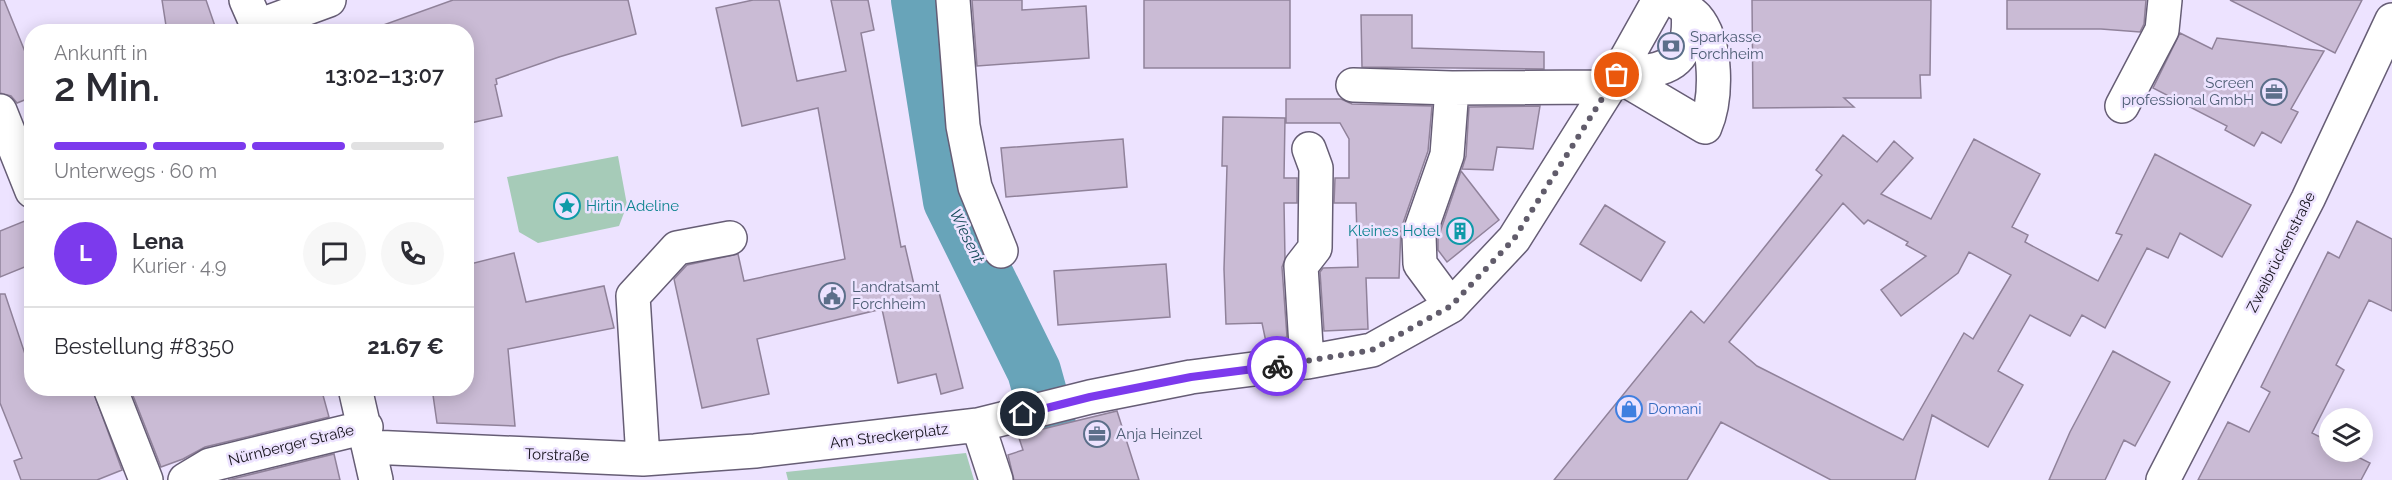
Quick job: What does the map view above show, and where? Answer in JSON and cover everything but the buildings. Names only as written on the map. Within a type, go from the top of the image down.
[{"type":"street","points":[[255,19],[329,0]]},
{"type":"street","points":[[953,0],[963,126],[975,187],[1001,251]]},
{"type":"street","points":[[2122,106],[2162,30],[2165,0]]},
{"type":"street","points":[[1613,81],[1705,127],[1712,110],[1713,63],[1706,34],[1697,18],[1674,3]]},
{"type":"street","points":[[1353,85],[1452,88],[1613,81],[1649,72],[1672,65],[1684,47],[1689,26],[1674,3]]},
{"type":"street","name":"Am Streckerplatz","points":[[743,451],[978,425],[1090,397],[1191,377],[1307,362],[1372,350],[1451,306],[1514,239],[1613,81],[1674,3]]},
{"type":"street","name":"Zweibrückenstraße","points":[[2163,480],[2308,199],[2392,20]]},
{"type":"street","points":[[1451,306],[1420,264],[1419,235],[1448,155],[1452,88]]},
{"type":"street","points":[[0,111],[24,170]]},
{"type":"street","points":[[1307,362],[1301,266],[1315,248],[1317,168],[1309,149]]},
{"type":"street","points":[[642,459],[633,296],[677,248],[730,238]]},
{"type":"street","points":[[113,396],[146,480]]},
{"type":"street","name":"Nürnberger Straße","points":[[358,396],[376,480]]},
{"type":"street","points":[[978,425],[996,480]]},
{"type":"street","name":"Torstraße","points":[[368,437],[642,459],[743,451]]},
{"type":"street","name":"Nürnberger Straße","points":[[185,480],[210,465],[368,437]]},
{"type":"green space","points":[[618,156],[627,205],[619,226],[538,243],[519,232],[507,177]]},
{"type":"green space","points":[[966,453],[974,480],[788,480],[786,472]]},
{"type":"waterway","name":"Wiesent","points":[[918,0],[950,201],[1034,371],[1049,425]]},
{"type":"way so far","points":[[1277,366],[1372,350],[1451,306],[1514,239],[1617,75]]},
{"type":"place","name":"Sparkasse Forchheim","points":[[1671,46]]},
{"type":"place","name":"Screen professional GmbH","points":[[2274,92]]},
{"type":"place","name":"Hirtin Adeline","points":[[567,206]]},
{"type":"place","name":"Kleines Hotel","points":[[1460,231]]},
{"type":"place","name":"Landratsamt Forchheim","points":[[832,296]]},
{"type":"place","name":"Domani","points":[[1629,409]]},
{"type":"place","name":"Anja Heinzel","points":[[1097,434]]},
{"type":"route","points":[[1023,414],[1090,397],[1191,377],[1277,366]]}]
